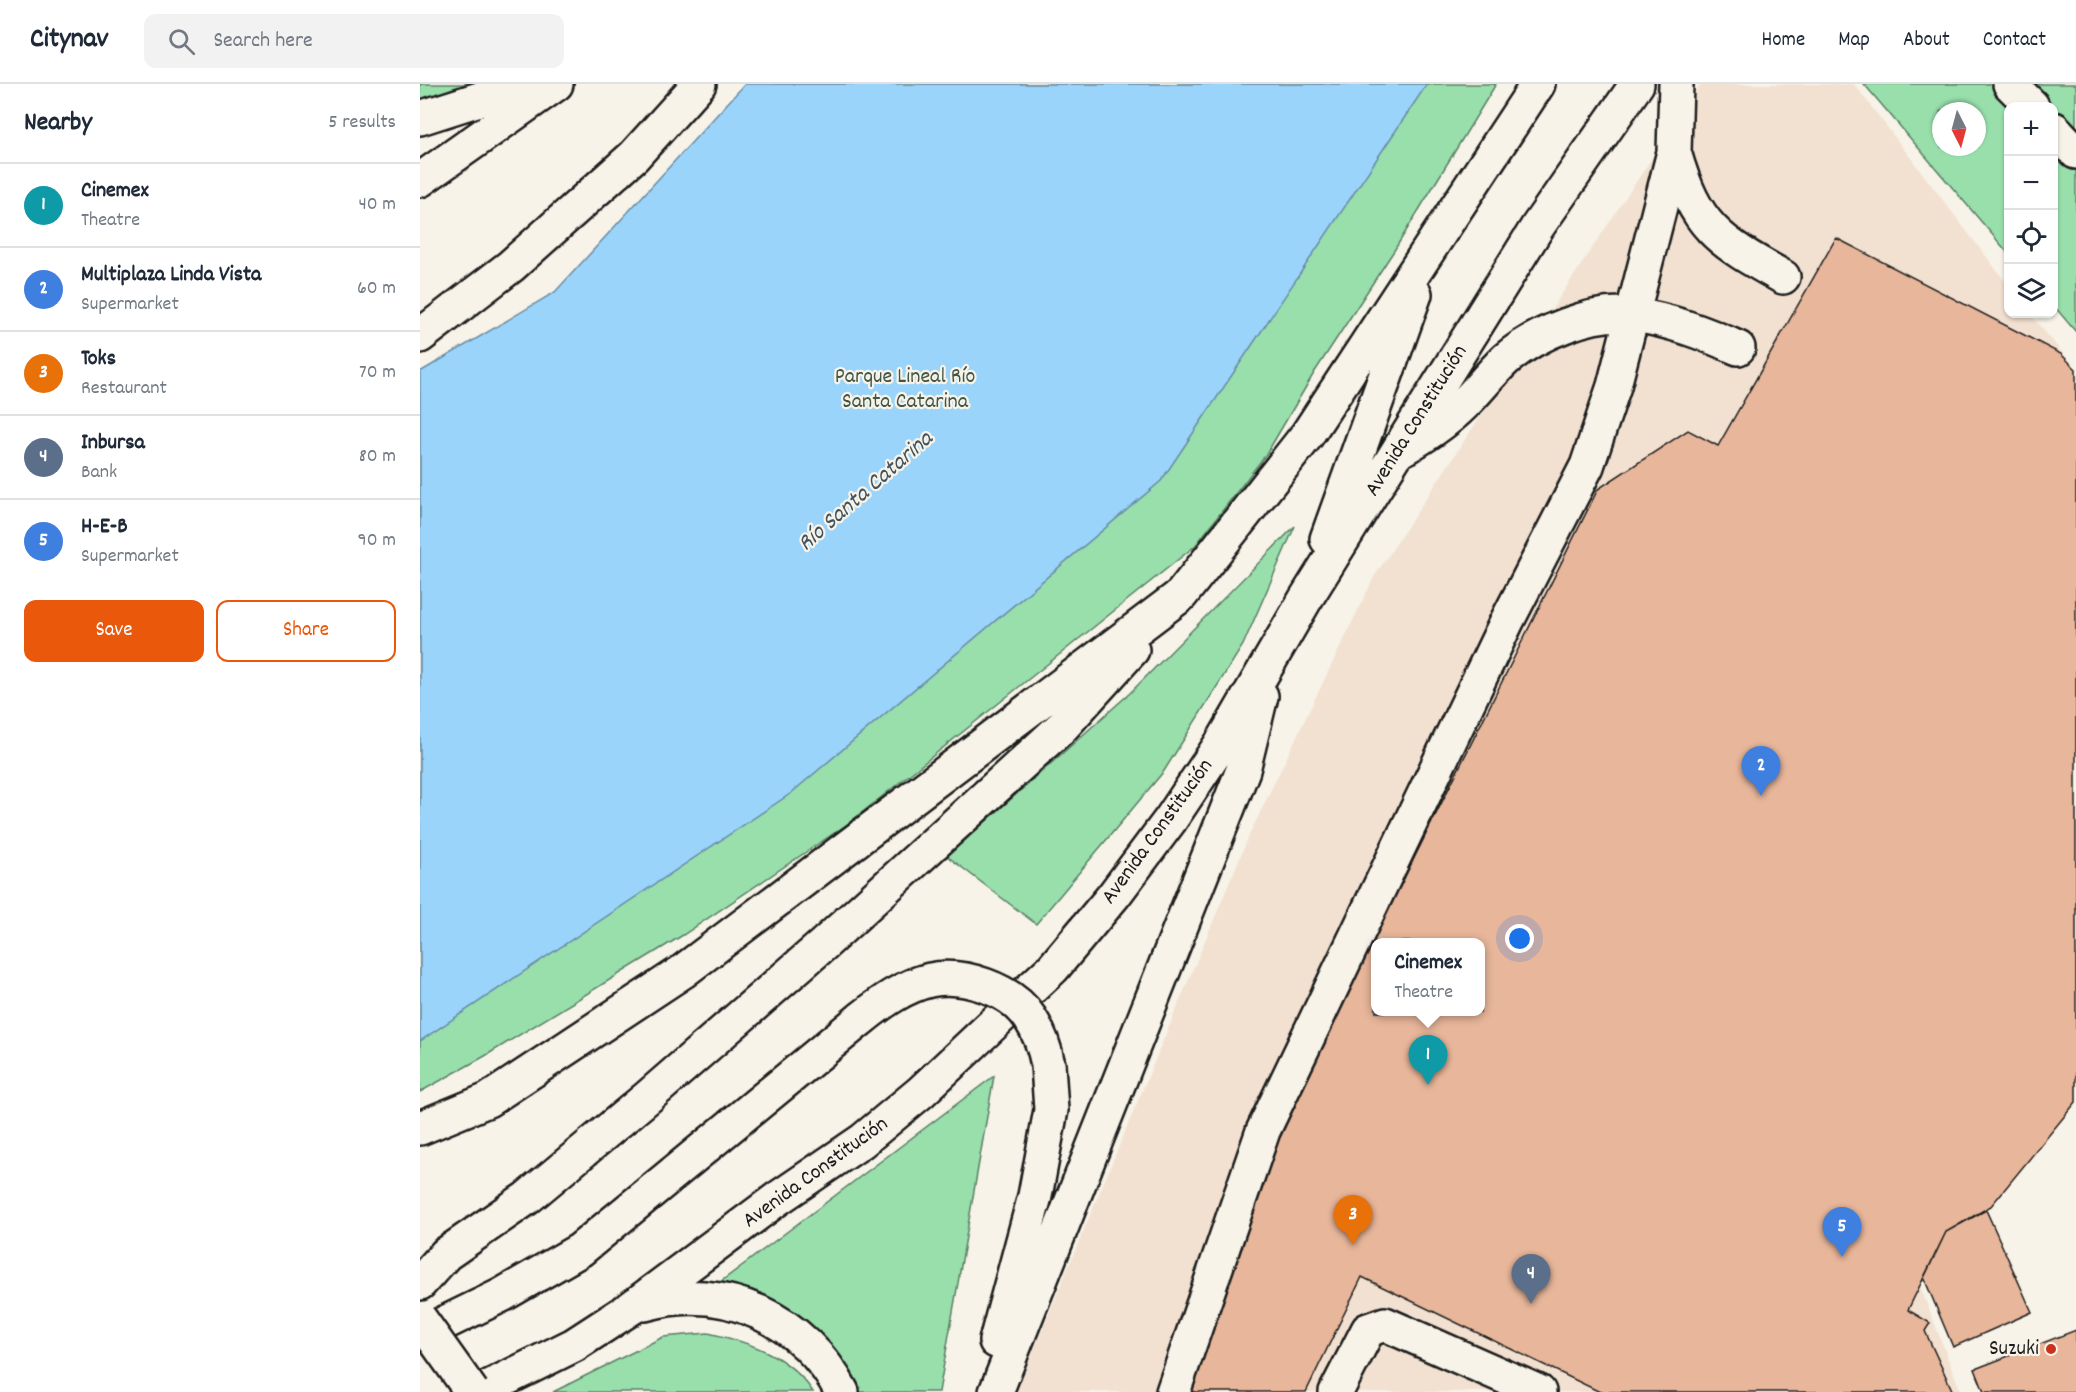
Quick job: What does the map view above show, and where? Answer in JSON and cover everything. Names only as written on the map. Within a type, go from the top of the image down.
[{"type":"main road","points":[[420,118],[526,84]]},
{"type":"main road","points":[[420,180],[556,84]]},
{"type":"main road","points":[[420,336],[511,266],[617,171],[699,84]]},
{"type":"main road","points":[[420,1283],[446,1254],[527,1198],[648,1097],[824,944],[1064,726],[1181,595],[1307,435],[1538,84]]},
{"type":"main road","name":"Avenida Constitución","points":[[479,1392],[574,1345],[632,1308],[777,1200],[862,1141],[921,1092],[1053,968],[1114,895],[1171,819],[1223,741],[1305,600],[1538,226],[1637,84]]},
{"type":"main road","points":[[1173,1392],[1263,1131],[1507,621],[1587,466],[1614,386],[1630,314],[1674,152],[1676,84]]},
{"type":"main road","points":[[2010,84],[2028,102]]},
{"type":"main road","points":[[2058,133],[2076,152]]},
{"type":"main road","points":[[1674,152],[1683,184],[1700,218],[1731,248],[1783,277]]},
{"type":"main road","points":[[1305,600],[1434,243]]},
{"type":"main road","points":[[1398,452],[1439,427],[1465,404],[1506,359],[1544,334],[1586,318],[1630,314],[1690,327],[1738,348]]},
{"type":"main road","points":[[420,1147],[682,972],[1181,595]]},
{"type":"main road","points":[[996,1392],[1243,770],[1271,659]]},
{"type":"main road","points":[[420,1335],[502,1295],[580,1250],[887,999],[931,980],[974,980],[993,988],[1029,1016],[1044,1048],[1048,1065],[1051,1110],[1035,1196],[1001,1330],[973,1392]]},
{"type":"main road","points":[[420,1128],[488,1100]]},
{"type":"main road","points":[[632,1308],[662,1299],[686,1296],[715,1298],[744,1305],[771,1317],[795,1333],[816,1353],[842,1392]]},
{"type":"main road","points":[[420,1319],[472,1392]]},
{"type":"main road","points":[[1336,1392],[1368,1330],[1385,1324],[1539,1392]]},
{"type":"shaded area","points":[[1701,84],[1854,84],[2004,280],[2004,318],[2033,318],[2076,369],[2076,1102],[1991,1206],[1946,1232],[1920,1286],[1961,1392],[1016,1392],[1251,831],[1374,577]]},
{"type":"green space","points":[[420,84],[526,84],[420,118]]},
{"type":"green space","name":"Río Santa Catarina","points":[[774,84],[1496,84],[1395,249],[1314,373],[1267,453],[1195,546],[849,823],[683,935],[485,1056],[420,1092],[420,393],[612,251]]},
{"type":"green space","points":[[1864,84],[2076,84],[2076,332],[2058,311],[2058,102],[2004,102],[2004,248]]},
{"type":"green space","points":[[1295,526],[1243,645],[1164,771],[1036,924],[947,856],[1130,693]]},
{"type":"green space","points":[[994,1076],[939,1392],[859,1392],[831,1349],[794,1313],[759,1293],[719,1283]]},
{"type":"green space","points":[[708,1333],[753,1346],[780,1359],[803,1379],[813,1392],[553,1392],[663,1337]]},
{"type":"water","name":"Río Santa Catarina","points":[[745,84],[1427,84],[1161,481],[790,794],[420,1041],[420,372],[555,292]]},
{"type":"building","points":[[1836,238],[2061,354],[2076,369],[2076,1102],[1991,1206],[1946,1232],[1908,1310],[1930,1323],[1925,1331],[1953,1392],[1600,1392],[1362,1277],[1306,1392],[1188,1392],[1271,1145],[1371,944],[1371,1016],[1485,1016],[1485,938],[1374,938],[1598,489],[1688,430],[1718,446]]},
{"type":"building","points":[[1986,1210],[2032,1312],[1953,1347],[1924,1278],[1946,1232]]},
{"type":"building","name":"Suzuki","points":[[2076,1330],[2076,1392],[1984,1392],[1975,1369]]},
{"type":"place","name":"Multiplaza Linda Vista","points":[[1761,796]]},
{"type":"place","name":"Cinemex","points":[[1428,1085]]},
{"type":"place","name":"Toks","points":[[1353,1245]]},
{"type":"place","name":"H-E-B","points":[[1842,1257]]},
{"type":"place","name":"Inbursa","points":[[1531,1304]]},
{"type":"place","name":"Suzuki","points":[[2051,1349]]},
{"type":"park label","name":"Parque Lineal Río Santa Catarina","points":[[905,390]]}]
